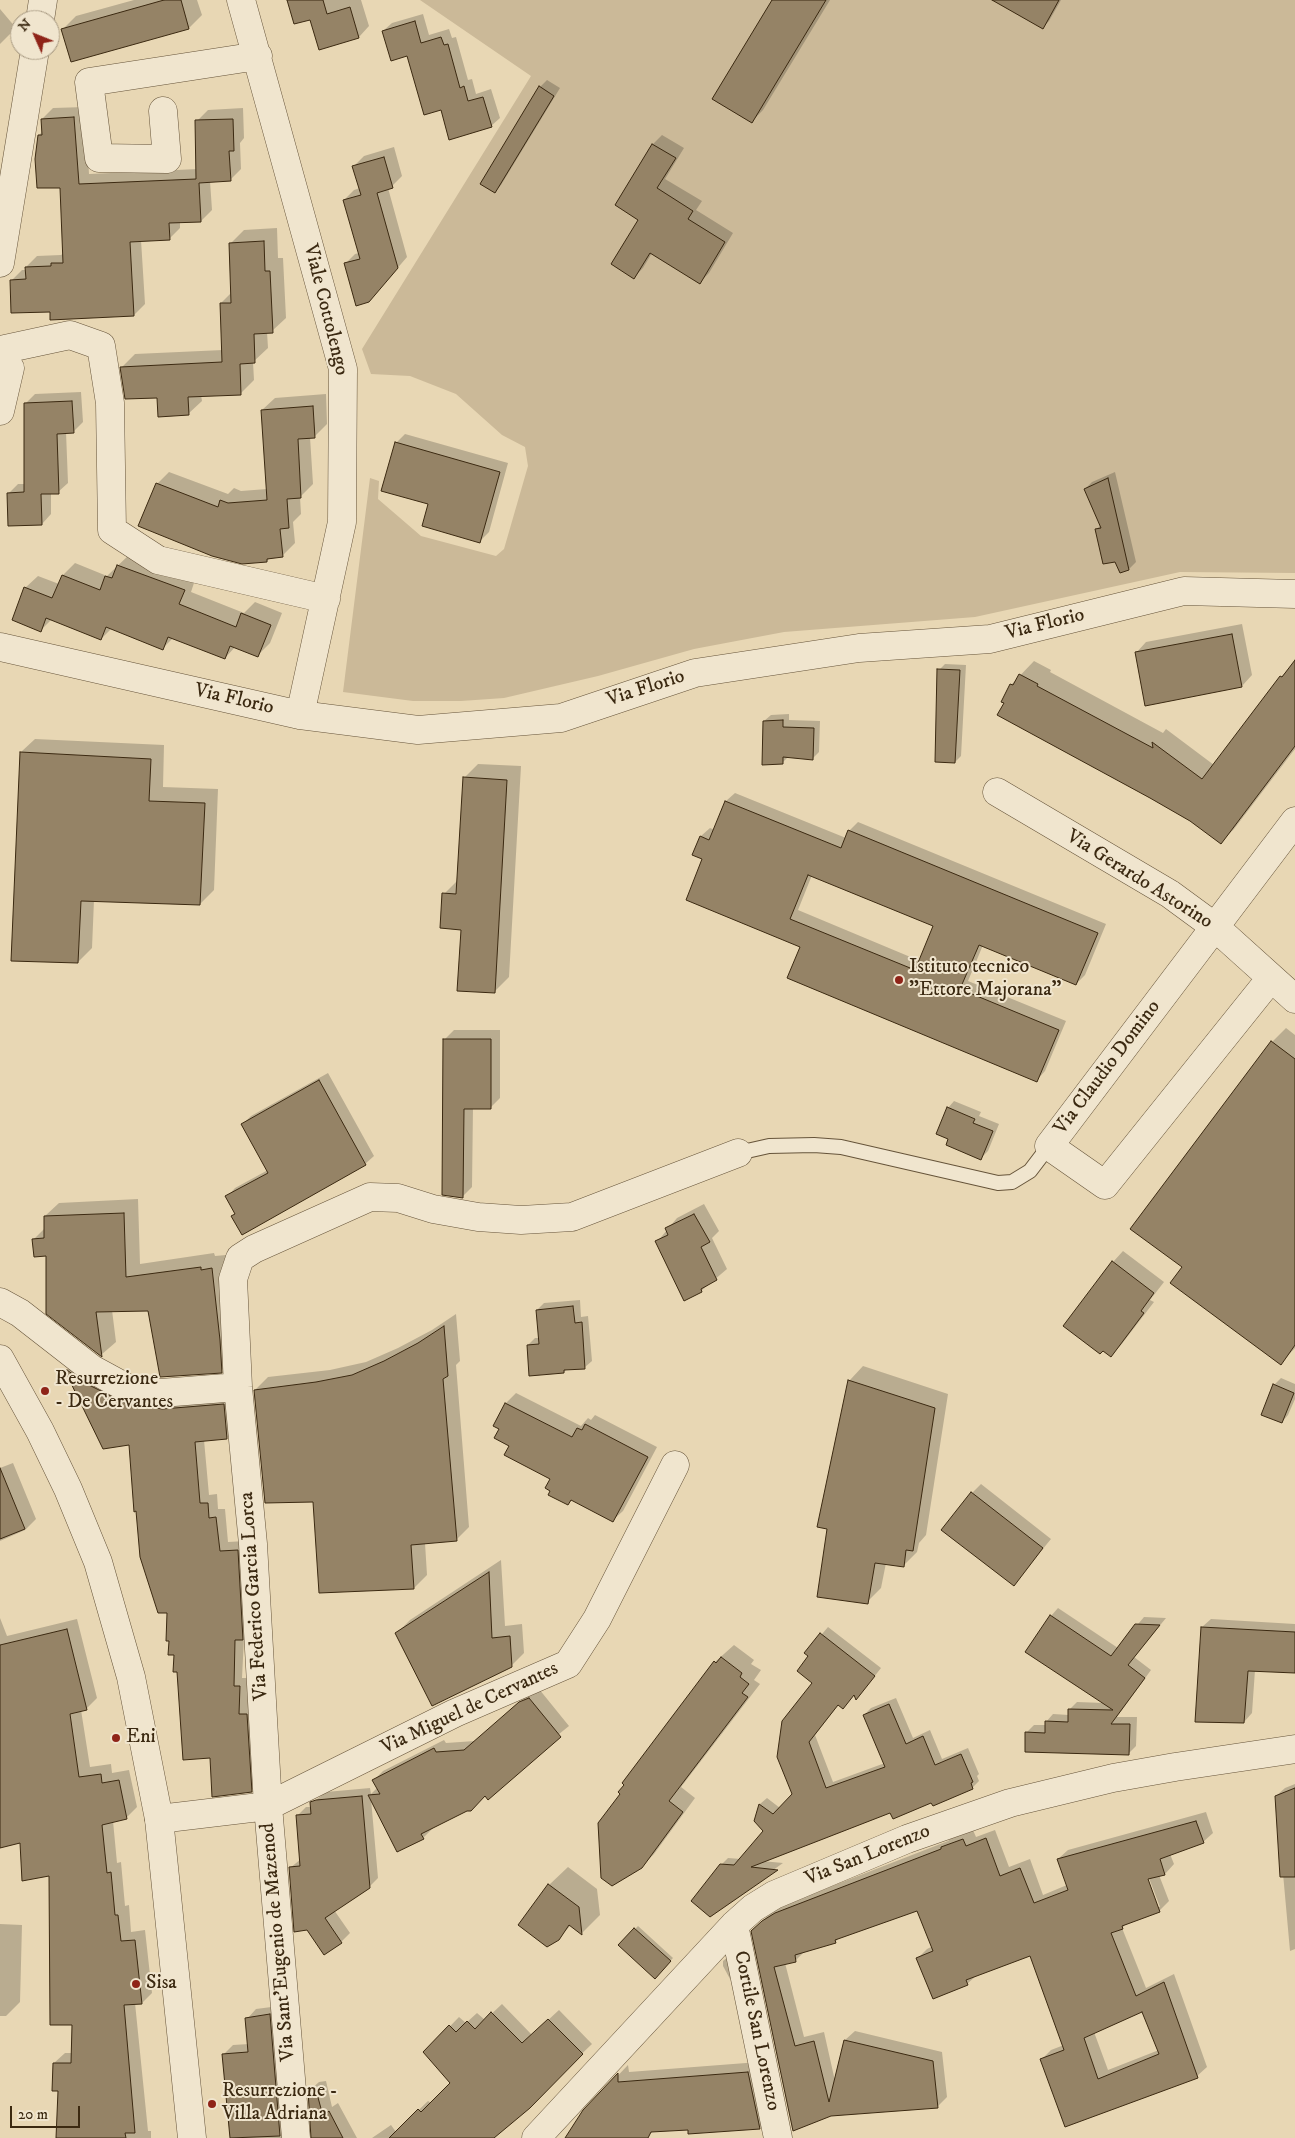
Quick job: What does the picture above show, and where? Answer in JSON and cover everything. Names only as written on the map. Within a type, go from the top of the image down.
[{"type":"street","name":"Viale Cottolengo","points":[[241,0],[344,368],[342,522],[305,716]]},
{"type":"street","points":[[163,111],[167,159],[98,158],[89,82],[258,56]]},
{"type":"street","points":[[0,263],[33,60]]},
{"type":"street","points":[[0,411],[10,368],[0,352],[70,335],[101,346],[110,403],[112,530],[158,560],[326,599]]},
{"type":"street","name":"Via Florio","points":[[0,647],[305,716],[418,730],[561,718],[695,673],[859,648],[990,639],[1184,591],[1295,594]]},
{"type":"street","name":"Via Gerardo Astorino","points":[[997,792],[1170,894],[1215,927],[1295,999]]},
{"type":"street","name":"Via Claudio Domino","points":[[1271,978],[1105,1186],[1049,1146],[1295,820]]},
{"type":"street","name":"Via Federico Garcia Lorca","points":[[268,1806],[253,1544],[238,1387],[233,1279],[240,1258],[254,1249],[370,1197],[398,1198],[433,1208],[478,1217],[521,1220],[572,1217],[738,1153]]},
{"type":"street","points":[[0,1302],[20,1314],[92,1369],[127,1388],[161,1393],[238,1387]]},
{"type":"street","points":[[0,1360],[40,1431],[68,1489],[98,1562],[131,1677],[159,1819],[192,2138]]},
{"type":"street","name":"Via Miguel de Cervantes","points":[[159,1819],[268,1806],[455,1713],[568,1664],[597,1619],[675,1465]]},
{"type":"street","name":"Via San Lorenzo","points":[[536,2138],[734,1925],[753,1908],[774,1895],[907,1839],[1010,1803],[1113,1778],[1175,1766],[1295,1750]]},
{"type":"street","name":"Via Sant'Eugenio de Mazenod","points":[[268,1806],[296,2138]]},
{"type":"street","name":"Cortile San Lorenzo","points":[[734,1925],[778,2138]]},
{"type":"lane","points":[[738,1153],[769,1146],[814,1145],[841,1147],[998,1183],[1012,1182],[1030,1171],[1049,1146]]},
{"type":"shaded area","points":[[420,0],[1295,0],[1295,573],[1180,572],[975,617],[784,632],[694,649],[598,676],[504,698],[461,701],[413,701],[343,692],[370,478],[379,481],[378,499],[421,536],[496,556],[504,549],[528,466],[525,447],[502,435],[456,394],[410,376],[371,374],[362,349],[531,76]]},
{"type":"building","points":[[164,0],[181,0],[189,29],[71,62],[61,29]]},
{"type":"building","points":[[287,0],[323,0],[327,14],[350,7],[359,38],[319,50],[310,20],[294,24]]},
{"type":"building","points":[[772,0],[826,0],[752,123],[712,99]]},
{"type":"building","points":[[992,0],[1059,0],[1043,29]]},
{"type":"building","points":[[415,21],[421,43],[441,37],[444,45],[448,44],[460,88],[464,86],[468,101],[483,97],[492,127],[449,140],[441,110],[424,115],[407,56],[391,61],[382,31]]},
{"type":"building","points":[[539,86],[554,96],[495,193],[480,184]]},
{"type":"building","points":[[74,117],[79,184],[196,179],[195,120],[233,119],[234,151],[229,151],[231,181],[199,183],[201,222],[169,223],[170,240],[130,242],[134,316],[50,320],[50,312],[11,313],[10,280],[26,279],[25,267],[51,266],[51,263],[63,263],[60,188],[37,188],[35,159],[38,135],[42,135],[41,119]]},
{"type":"building","points":[[652,144],[676,158],[657,188],[693,211],[688,219],[725,242],[700,284],[650,253],[634,279],[611,264],[638,220],[615,205]]},
{"type":"building","points":[[384,157],[393,188],[377,193],[398,268],[369,302],[356,306],[344,263],[360,259],[343,200],[361,195],[352,166]]},
{"type":"building","points":[[264,241],[265,271],[270,271],[273,333],[254,334],[255,363],[240,364],[241,395],[188,397],[189,415],[158,417],[157,398],[125,399],[120,367],[222,362],[220,303],[231,303],[229,243]]},
{"type":"building","points":[[72,401],[74,433],[57,434],[59,494],[41,494],[42,525],[8,526],[7,493],[24,492],[24,403]]},
{"type":"building","points":[[313,406],[315,438],[298,439],[301,498],[287,499],[289,528],[280,529],[283,557],[267,559],[267,562],[242,564],[212,556],[138,526],[156,483],[218,507],[220,500],[228,503],[267,500],[261,410]]},
{"type":"building","points":[[395,442],[500,472],[480,543],[422,526],[428,504],[381,491]]},
{"type":"building","points":[[1108,478],[1129,570],[1120,573],[1115,562],[1103,564],[1095,529],[1101,528],[1084,489]]},
{"type":"building","points":[[117,565],[185,590],[179,604],[236,627],[241,613],[271,625],[258,657],[230,646],[225,659],[168,637],[163,650],[106,627],[101,640],[46,618],[41,632],[12,620],[24,587],[52,598],[62,575],[100,590],[105,576],[112,578]]},
{"type":"building","points":[[1232,634],[1242,687],[1145,706],[1135,652]]},
{"type":"building","points":[[1295,660],[1295,746],[1221,844],[1190,821],[997,715],[1004,703],[1001,702],[1010,684],[1013,685],[1019,674],[1038,684],[1037,686],[1153,748],[1152,742],[1202,779],[1280,676],[1282,677]]},
{"type":"building","points":[[937,669],[960,670],[955,763],[935,762]]},
{"type":"building","points":[[783,720],[783,727],[814,728],[813,760],[783,757],[783,764],[762,765],[763,721]]},
{"type":"building","points":[[20,752],[151,759],[149,801],[205,803],[200,905],[81,901],[78,963],[11,961]]},
{"type":"building","points":[[463,777],[507,780],[495,993],[457,991],[461,930],[440,928],[442,893],[456,894]]},
{"type":"building","points":[[725,801],[841,848],[848,830],[1098,933],[1076,985],[979,945],[960,989],[1059,1030],[1037,1082],[787,978],[800,947],[686,900],[702,859],[692,855],[700,836],[709,840]],"holes":[[[808,875],[933,926],[915,970],[790,919]]]},
{"type":"building","points":[[443,1039],[491,1039],[491,1109],[464,1109],[463,1198],[442,1195]]},
{"type":"building","points":[[1271,1041],[1295,1059],[1295,1345],[1281,1365],[1170,1283],[1182,1267],[1130,1229]]},
{"type":"building","points":[[319,1080],[366,1165],[242,1235],[231,1216],[235,1214],[225,1196],[268,1173],[241,1124]]},
{"type":"building","points":[[947,1107],[975,1119],[973,1123],[993,1131],[981,1160],[946,1145],[948,1139],[936,1134]]},
{"type":"building","points":[[124,1213],[126,1277],[201,1267],[201,1270],[212,1268],[222,1373],[160,1377],[148,1311],[96,1312],[102,1357],[46,1314],[46,1256],[34,1257],[32,1239],[44,1238],[44,1216]]},
{"type":"building","points":[[694,1214],[710,1242],[701,1247],[717,1280],[701,1289],[702,1292],[684,1301],[655,1241],[668,1235],[665,1228]]},
{"type":"building","points":[[1112,1261],[1154,1293],[1141,1311],[1144,1313],[1111,1357],[1103,1351],[1100,1354],[1063,1326]]},
{"type":"building","points":[[573,1306],[575,1323],[582,1322],[585,1369],[564,1370],[564,1373],[529,1376],[527,1345],[539,1344],[536,1310]]},
{"type":"building","points":[[444,1326],[448,1376],[443,1379],[457,1541],[411,1545],[414,1589],[319,1593],[313,1502],[265,1503],[254,1390],[352,1375],[418,1343]]},
{"type":"building","points":[[67,1370],[85,1383],[125,1403],[162,1409],[224,1404],[227,1439],[195,1442],[200,1503],[208,1503],[209,1518],[216,1517],[220,1551],[238,1550],[243,1640],[235,1640],[234,1686],[240,1686],[239,1714],[247,1714],[252,1792],[212,1797],[210,1758],[183,1760],[177,1672],[173,1672],[174,1655],[168,1655],[169,1641],[166,1641],[167,1613],[158,1613],[140,1557],[136,1511],[134,1512],[129,1445],[103,1449],[65,1371]]},
{"type":"building","points":[[848,1380],[935,1408],[913,1551],[906,1550],[904,1567],[875,1563],[868,1604],[817,1597],[827,1529],[817,1527]]},
{"type":"building","points":[[1273,1384],[1294,1393],[1282,1423],[1261,1415]]},
{"type":"building","points":[[505,1403],[572,1437],[577,1428],[582,1430],[585,1424],[648,1457],[613,1522],[571,1500],[568,1505],[548,1495],[550,1491],[545,1488],[550,1479],[504,1455],[509,1446],[494,1438],[499,1429],[493,1426]]},
{"type":"building","points":[[0,1468],[25,1529],[0,1539]]},
{"type":"building","points":[[971,1492],[1043,1548],[1014,1586],[941,1530]]},
{"type":"building","points":[[489,1572],[492,1638],[510,1636],[512,1667],[432,1706],[395,1633]]},
{"type":"building","points":[[1050,1615],[1111,1656],[1135,1624],[1160,1625],[1128,1665],[1145,1678],[1111,1724],[1130,1724],[1129,1755],[1025,1752],[1025,1732],[1045,1733],[1045,1721],[1068,1722],[1068,1709],[1113,1710],[1025,1652]]},
{"type":"building","points":[[1201,1627],[1295,1632],[1295,1673],[1248,1671],[1244,1723],[1195,1722]]},
{"type":"building","points":[[67,1629],[87,1710],[70,1714],[79,1777],[101,1774],[102,1783],[119,1780],[127,1819],[102,1825],[107,1873],[111,1872],[115,1915],[118,1915],[121,1941],[135,1940],[142,2004],[124,2005],[135,2133],[125,2133],[126,2138],[56,2138],[58,2091],[52,2091],[53,2063],[71,2063],[72,2025],[50,2025],[49,1876],[22,1881],[20,1843],[0,1848],[0,1645]]},
{"type":"building","points":[[820,1633],[875,1676],[856,1700],[854,1695],[843,1709],[838,1705],[809,1742],[826,1788],[885,1767],[863,1715],[889,1704],[906,1744],[923,1736],[935,1765],[961,1754],[973,1782],[971,1783],[973,1789],[933,1806],[931,1803],[893,1819],[890,1813],[751,1867],[778,1870],[710,1917],[691,1901],[720,1864],[734,1865],[763,1831],[754,1821],[759,1804],[773,1814],[792,1794],[777,1757],[782,1721],[812,1683],[797,1671],[808,1656],[804,1653]]},
{"type":"building","points":[[721,1657],[742,1673],[740,1677],[749,1684],[742,1693],[748,1697],[669,1801],[683,1812],[642,1868],[612,1886],[601,1878],[598,1823],[620,1794],[618,1792],[624,1785],[622,1783],[714,1661],[716,1663]]},
{"type":"building","points":[[529,1698],[561,1737],[488,1800],[485,1796],[471,1811],[467,1811],[421,1834],[424,1839],[397,1852],[368,1795],[380,1794],[372,1780],[434,1748],[436,1752],[464,1750],[519,1702]]},
{"type":"building","points":[[1295,1788],[1295,1877],[1280,1877],[1275,1796]]},
{"type":"building","points":[[362,1796],[370,1888],[325,1918],[342,1943],[324,1955],[307,1930],[294,1932],[289,1867],[300,1866],[296,1815],[311,1814],[310,1802],[316,1800]]},
{"type":"building","points":[[1196,1821],[1204,1843],[1160,1859],[1165,1875],[1148,1879],[1160,1912],[1122,1926],[1123,1929],[1111,1933],[1136,1996],[1164,1982],[1198,2078],[1065,2127],[1040,2059],[1064,2050],[1030,1956],[966,1980],[968,1985],[933,1999],[916,1958],[933,1951],[917,1911],[835,1940],[836,1943],[795,1955],[796,1962],[774,1967],[795,2046],[814,2041],[829,2102],[844,2040],[933,2061],[938,2108],[831,2116],[793,2131],[751,1931],[775,1913],[963,1839],[966,1846],[986,1838],[1000,1876],[1020,1868],[1034,1903],[1068,1890],[1057,1859]],"holes":[[[1142,2012],[1159,2054],[1098,2079],[1084,2038]]]},
{"type":"building","points":[[548,1884],[579,1907],[582,1935],[569,1925],[559,1940],[547,1947],[518,1925]]},
{"type":"building","points":[[634,1928],[671,1961],[655,1979],[618,1945]]},
{"type":"building","points":[[491,2012],[522,2043],[548,2019],[583,2054],[530,2108],[494,2138],[389,2138],[418,2109],[421,2112],[450,2083],[423,2052],[449,2025],[456,2032],[467,2021],[475,2029]]},
{"type":"building","points":[[270,2014],[280,2136],[230,2138],[222,2054],[248,2052],[245,2018]]},
{"type":"building","points":[[748,2072],[760,2129],[688,2134],[688,2130],[651,2132],[648,2138],[565,2138],[583,2110],[618,2073],[618,2082]]},
{"type":"building","points":[[316,2090],[323,2116],[329,2111],[343,2138],[311,2138],[308,2091]]},
{"type":"place","name":"Istituto tecnico \"Ettore Majorana\"","points":[[899,980]]},
{"type":"place","name":"Resurrezione - De Cervantes","points":[[45,1391]]},
{"type":"place","name":"Eni","points":[[116,1738]]},
{"type":"place","name":"Sisa","points":[[136,1984]]},
{"type":"place","name":"Resurrezione - Villa Adriana","points":[[212,2104]]}]
